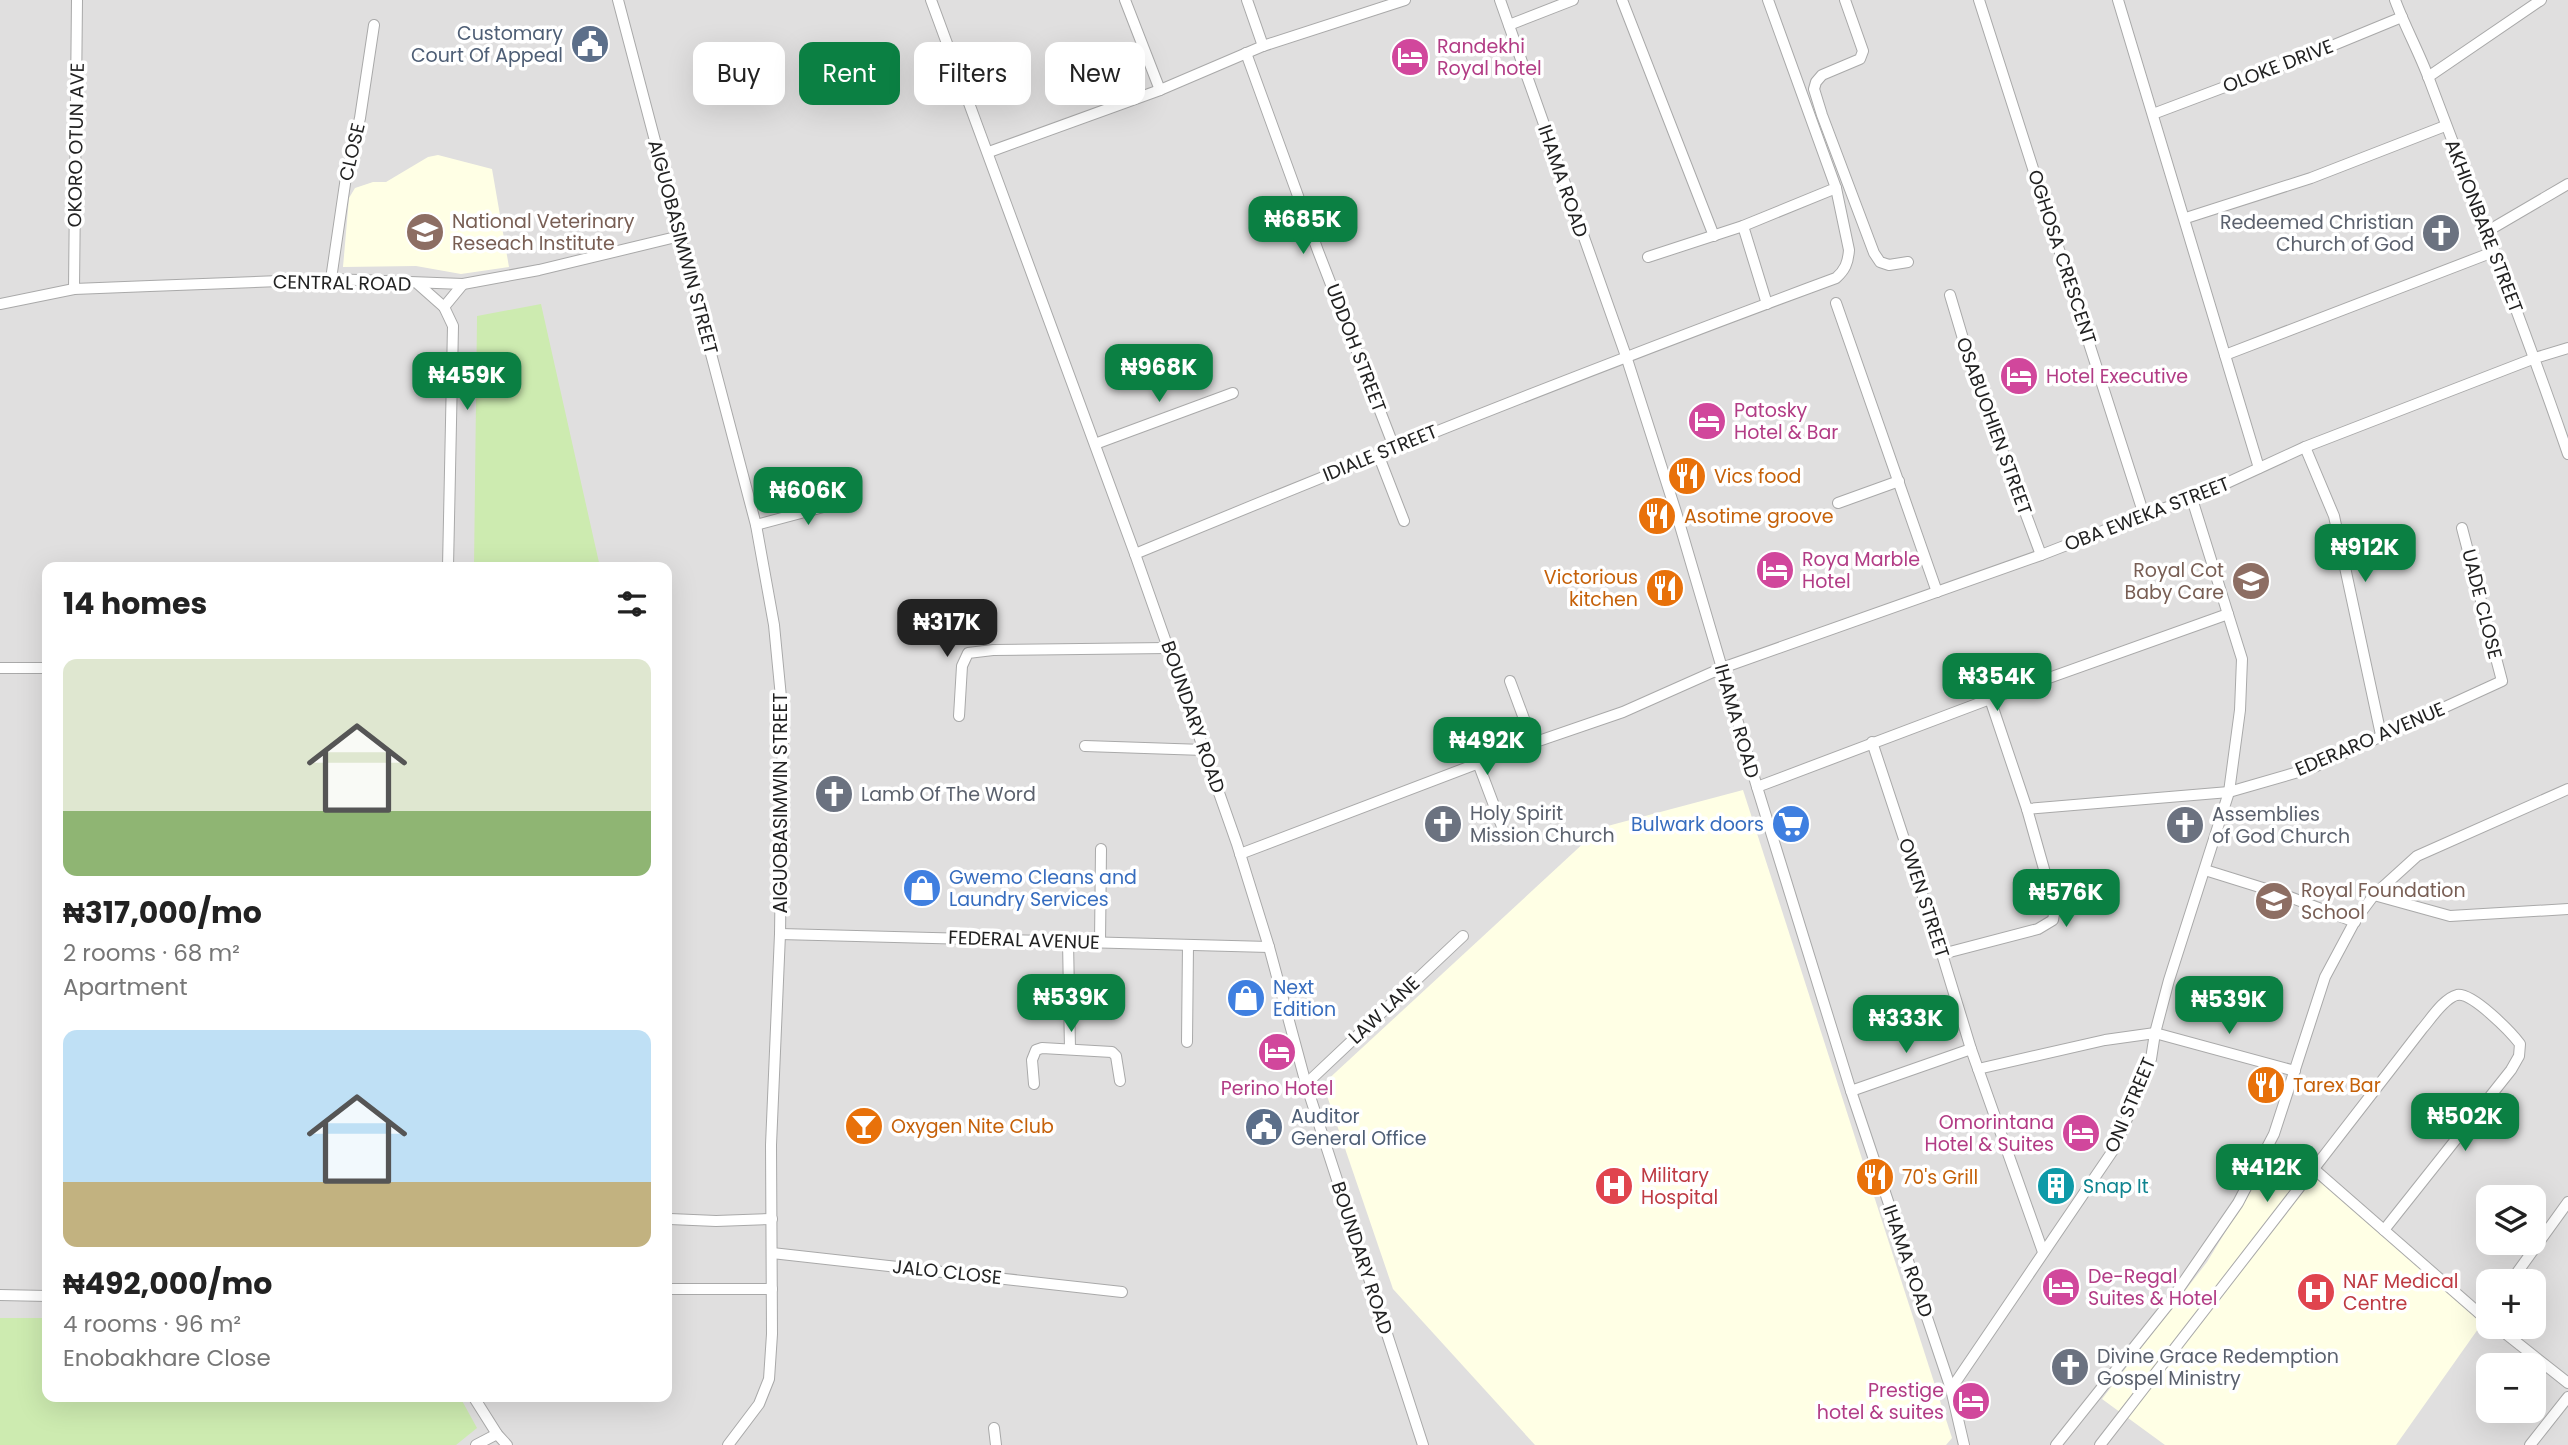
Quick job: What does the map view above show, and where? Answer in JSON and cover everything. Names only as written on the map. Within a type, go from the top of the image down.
[{"type":"street","name":"OKORO OTUN AVE","points":[[74,289],[77,0]]},
{"type":"street","name":"AIGUOBASIMWIN STREET","points":[[618,0],[756,526],[774,625],[783,718],[780,934],[771,1145],[772,1289],[769,1379],[759,1404],[728,1445]]},
{"type":"street","name":"BOUNDARY ROAD","points":[[931,0],[1135,554],[1240,854],[1269,947],[1306,1084],[1423,1445]]},
{"type":"street","points":[[1125,0],[1160,90]]},
{"type":"street","points":[[1247,0],[1264,46]]},
{"type":"street","points":[[989,152],[1160,90],[1264,46],[1405,0]]},
{"type":"street","name":"IHAMA ROAD","points":[[1500,0],[1626,356],[1690,554],[1757,787],[1851,1091],[1951,1389],[1964,1445]]},
{"type":"street","points":[[1509,25],[1573,0]]},
{"type":"street","points":[[1622,0],[1714,236]]},
{"type":"street","points":[[1648,257],[1743,226],[1836,188],[1768,0]]},
{"type":"street","points":[[1845,0],[1863,51],[1862,56],[1860,60],[1822,75],[1814,89],[1874,253],[1880,262],[1889,265],[1908,262]]},
{"type":"street","name":"OGHOSA CRESCENT","points":[[1979,0],[2144,515]]},
{"type":"street","points":[[2118,0],[2186,218],[2259,468]]},
{"type":"street","name":"AKHIONBARE STREET","points":[[2395,0],[2428,77],[2535,358],[2568,454]]},
{"type":"street","points":[[2428,77],[2540,0]]},
{"type":"street","name":"OLOKE DRIVE","points":[[2153,114],[2402,17]]},
{"type":"street","name":"CLOSE","points":[[331,279],[346,177],[360,118],[374,25]]},
{"type":"street","name":"UDDOH STREET","points":[[1246,53],[1318,251],[1394,447]]},
{"type":"street","points":[[2186,218],[2311,178],[2445,127]]},
{"type":"street","points":[[2486,232],[2568,184]]},
{"type":"street","name":"IDIALE STREET","points":[[1135,554],[1394,447],[1626,356],[1836,278],[1843,272],[1849,250],[1836,188]]},
{"type":"street","points":[[1743,226],[1767,304]]},
{"type":"street","name":"CENTRAL ROAD","points":[[0,304],[74,289],[331,279],[463,284],[539,270],[680,236]]},
{"type":"street","points":[[2225,355],[2493,252]]},
{"type":"street","points":[[418,284],[444,307],[453,326],[448,562]]},
{"type":"street","points":[[444,307],[463,284]]},
{"type":"street","name":"OSABUOHIEN STREET","points":[[1950,295],[1972,369],[2041,555]]},
{"type":"street","points":[[1836,303],[1937,592]]},
{"type":"street","name":"OBA EWEKA STREET","points":[[1240,854],[1478,763],[1623,712],[1722,668],[2192,499],[2305,447],[2535,358],[2568,348]]},
{"type":"street","points":[[1095,444],[1233,393]]},
{"type":"street","points":[[2305,447],[2334,516],[2381,735]]},
{"type":"street","points":[[1378,454],[1404,521]]},
{"type":"street","points":[[1838,503],[1899,481]]},
{"type":"street","points":[[756,526],[853,499]]},
{"type":"street","name":"ONI STREET","points":[[1951,1389],[2116,1146],[2151,1059],[2169,980],[2229,792],[2240,710],[2242,659],[2192,499]]},
{"type":"street","name":"UADE CLOSE","points":[[2462,528],[2502,681]]},
{"type":"street","points":[[1757,787],[1872,742],[2228,614]]},
{"type":"street","points":[[959,716],[961,666],[968,653],[993,650],[1168,648]]},
{"type":"street","points":[[0,668],[42,668]]},
{"type":"street","points":[[1510,681],[1533,743]]},
{"type":"street","name":"EDERARO AVENUE","points":[[2028,809],[2229,792],[2312,768],[2502,681]]},
{"type":"street","points":[[1942,954],[2038,929],[2053,920],[2055,908],[2028,809],[1990,699]]},
{"type":"street","name":"OWEN STREET","points":[[1872,742],[1971,1049],[2043,1252]]},
{"type":"street","points":[[1085,746],[1204,750]]},
{"type":"street","points":[[1478,763],[1504,832]]},
{"type":"street","points":[[2056,1445],[2167,1306],[2238,1203],[2274,1135],[2325,977],[2355,922],[2374,895],[2417,856],[2568,789]]},
{"type":"street","points":[[1100,942],[1101,849]]},
{"type":"street","points":[[2206,870],[2282,894],[2355,922]]},
{"type":"street","points":[[2374,895],[2450,916],[2568,909]]},
{"type":"street","name":"FEDERAL AVENUE","points":[[780,934],[1269,947]]},
{"type":"street","name":"LAW LANE","points":[[1306,1084],[1463,936]]},
{"type":"street","points":[[1068,941],[1070,1049]]},
{"type":"street","points":[[1187,1042],[1188,944]]},
{"type":"street","points":[[2100,1445],[2422,1029],[2449,999],[2458,995],[2467,997],[2508,1028],[2520,1044],[2519,1056],[2511,1070],[2384,1230]]},
{"type":"street","points":[[1978,1069],[2105,1040],[2155,1033],[2295,1071]]},
{"type":"street","points":[[1034,1084],[1032,1060],[1036,1051],[1042,1048],[1112,1052],[1116,1056],[1120,1081]]},
{"type":"street","points":[[1851,1091],[1971,1049]]},
{"type":"street","points":[[2314,1169],[2476,1308]]},
{"type":"street","points":[[2520,1269],[2568,1202]]},
{"type":"street","points":[[672,1219],[772,1219]]},
{"type":"street","name":"JALO CLOSE","points":[[772,1253],[1122,1292]]},
{"type":"street","points":[[672,1289],[772,1289]]},
{"type":"street","points":[[0,1296],[42,1296]]},
{"type":"street","points":[[2512,1339],[2568,1383]]},
{"type":"street","points":[[2530,1445],[2568,1397]]},
{"type":"street","points":[[477,1402],[507,1445]]},
{"type":"street","points":[[994,1428],[996,1445]]},
{"type":"street","points":[[476,1445],[497,1434]]},
{"type":"shaded area","points":[[0,0],[2568,0],[2568,1445],[0,1445]]},
{"type":"shaded area","name":"National Veterinary Reseach Institute","points":[[438,155],[492,169],[509,267],[461,274],[416,266],[343,267],[349,198],[355,188],[373,182],[386,182],[428,157]]},
{"type":"shaded area","name":"Military Hospital","points":[[1743,790],[1952,1438],[1946,1445],[1535,1445],[1393,1289],[1323,1084],[1600,828]]},
{"type":"shaded area","name":"NAF Medical Centre","points":[[2281,1147],[2476,1316],[2476,1332],[2396,1445],[2165,1445],[2102,1399],[2207,1262]]},
{"type":"green space","points":[[541,304],[599,562],[474,562],[477,316]]},
{"type":"green space","points":[[0,1318],[42,1318],[42,1402],[463,1402],[477,1428],[456,1445],[0,1445]]},
{"type":"place","name":"Customary Court Of Appeal","points":[[590,44]]},
{"type":"place","name":"Randekhi Royal hotel","points":[[1410,57]]},
{"type":"place","name":"National Veterinary Reseach Institute","points":[[425,232]]},
{"type":"place","name":"Redeemed Christian Church of God","points":[[2441,233]]},
{"type":"place","name":"Hotel Executive","points":[[2019,376]]},
{"type":"place","name":"Patosky Hotel & Bar","points":[[1707,421]]},
{"type":"place","name":"Vics food","points":[[1687,476]]},
{"type":"place","name":"Asotime groove","points":[[1657,516]]},
{"type":"place","name":"Roya Marble Hotel","points":[[1775,570]]},
{"type":"place","name":"Royal Cot Baby Care","points":[[2251,581]]},
{"type":"place","name":"Victorious kitchen","points":[[1665,588]]},
{"type":"place","name":"Lamb Of The Word","points":[[834,794]]},
{"type":"place","name":"Holy Spirit Mission Church","points":[[1443,824]]},
{"type":"place","name":"Bulwark doors","points":[[1791,824]]},
{"type":"place","name":"Assemblies of God Church","points":[[2185,825]]},
{"type":"place","name":"Gwemo Cleans and Laundry Services","points":[[922,888]]},
{"type":"place","name":"Royal Foundation School","points":[[2274,901]]},
{"type":"place","name":"Next Edition","points":[[1246,998]]},
{"type":"place","name":"Perino Hotel","points":[[1277,1052]]},
{"type":"place","name":"Tarex Bar","points":[[2266,1085]]},
{"type":"place","name":"Oxygen Nite Club","points":[[864,1126]]},
{"type":"place","name":"Auditor General Office","points":[[1264,1127]]},
{"type":"place","name":"Omorintana Hotel & Suites","points":[[2081,1133]]},
{"type":"place","name":"70's Grill","points":[[1875,1177]]},
{"type":"place","name":"Military Hospital","points":[[1614,1186]]},
{"type":"place","name":"Snap It","points":[[2056,1186]]},
{"type":"place","name":"De-Regal Suites & Hotel","points":[[2061,1287]]},
{"type":"place","name":"NAF Medical Centre","points":[[2316,1292]]},
{"type":"place","name":"Divine Grace Redemption Gospel Ministry","points":[[2070,1367]]},
{"type":"place","name":"Prestige hotel & suites","points":[[1971,1401]]}]
